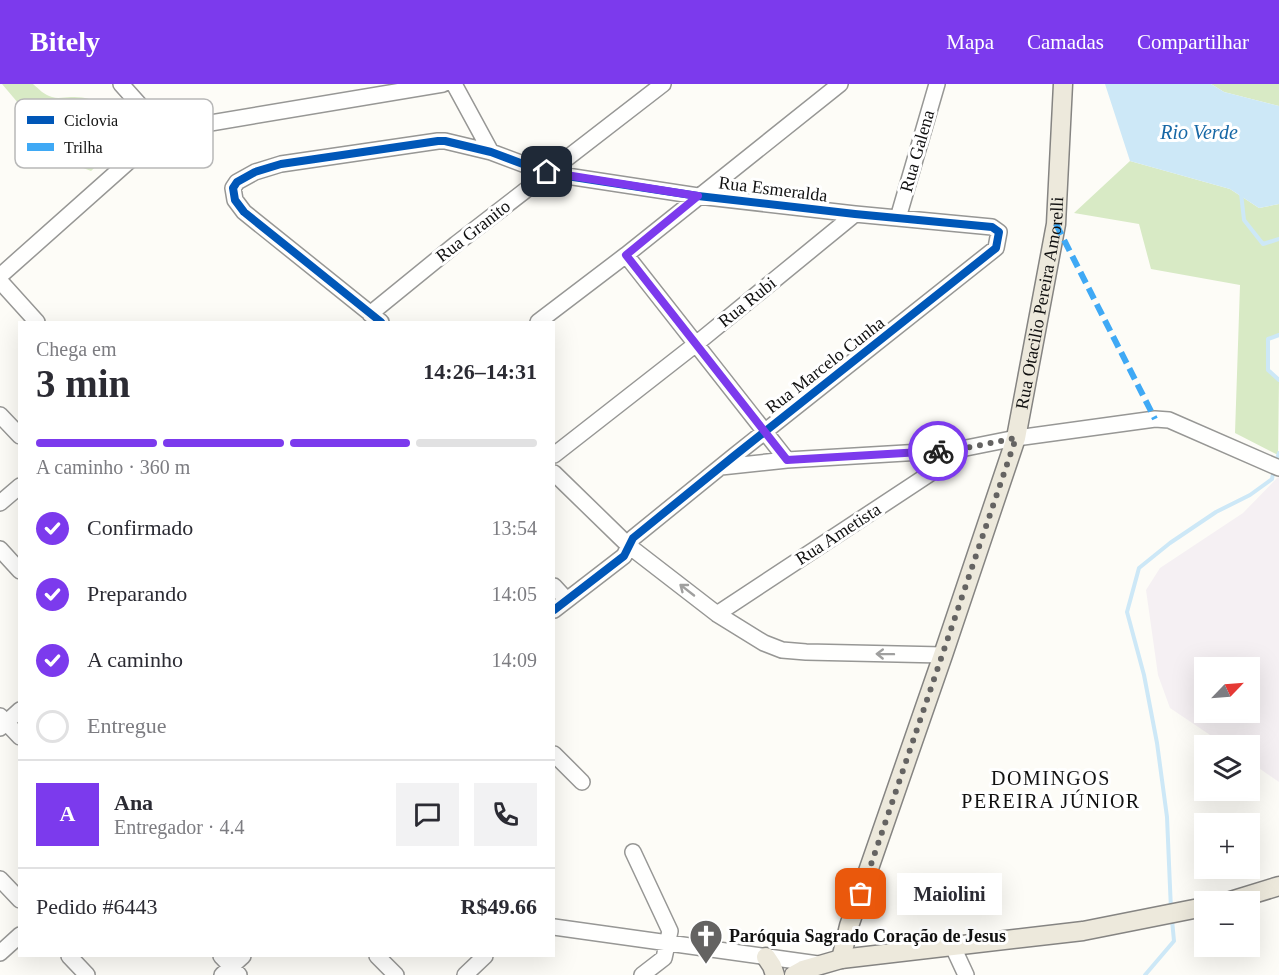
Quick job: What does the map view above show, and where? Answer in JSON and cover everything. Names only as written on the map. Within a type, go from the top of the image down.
[{"type":"main road","name":"Rua Otacilio Pereira Amorelli","points":[[841,959],[849,926],[1016,438],[1056,224],[1064,84]]},
{"type":"main road","points":[[1260,892],[1279,886]]},
{"type":"main road","points":[[795,975],[803,970],[841,959],[1083,932],[1194,909]]},
{"type":"main road","points":[[766,957],[775,975]]},
{"type":"street","points":[[122,84],[135,99]]},
{"type":"street","points":[[213,123],[443,84]]},
{"type":"street","points":[[454,84],[491,152]]},
{"type":"street","name":"Rua Granito","points":[[375,318],[456,244],[663,84]]},
{"type":"street","points":[[539,321],[626,255],[840,84]]},
{"type":"street","name":"Rua Galena","points":[[898,218],[937,84]]},
{"type":"street","name":"Rua Esmeralda","points":[[375,318],[244,212],[235,200],[233,189],[237,182],[255,172],[281,164],[445,141],[491,152],[547,172],[698,196],[855,214],[992,226],[999,232]]},
{"type":"street","points":[[0,276],[121,168]]},
{"type":"street","name":"Rua Rubi","points":[[555,454],[696,344],[855,214]]},
{"type":"street","name":"Rua Marcelo Cunha","points":[[555,609],[624,556],[633,538],[996,248],[999,232]]},
{"type":"street","points":[[626,255],[787,460]]},
{"type":"street","points":[[0,281],[36,321]]},
{"type":"street","points":[[0,415],[18,434]]},
{"type":"street","points":[[721,467],[787,460],[956,450],[1016,438],[1155,419],[1170,420],[1279,468]]},
{"type":"street","name":"Rua Ametista","points":[[717,614],[946,463],[956,450]]},
{"type":"street","points":[[555,474],[629,546],[717,614],[764,643],[782,650],[806,652],[943,655]]},
{"type":"street","points":[[0,503],[18,488]]},
{"type":"street","points":[[0,549],[18,569]]},
{"type":"street","points":[[555,587],[566,599]]},
{"type":"street","points":[[18,711],[2,722],[18,735]]},
{"type":"street","points":[[555,755],[582,782]]},
{"type":"street","points":[[633,852],[670,931],[664,958],[642,975]]},
{"type":"street","points":[[0,879],[18,898]]},
{"type":"street","points":[[555,927],[821,965]]},
{"type":"street","points":[[0,953],[18,936]]},
{"type":"street","points":[[953,947],[966,975]]},
{"type":"street","points":[[70,957],[87,975]]},
{"type":"street","points":[[229,968],[242,957]]},
{"type":"street","points":[[377,957],[396,975]]},
{"type":"street","points":[[465,975],[484,957]]},
{"type":"shaded area","points":[[1279,476],[1279,782],[1260,769],[1260,735],[1210,735],[1170,708],[1158,675],[1146,590],[1160,568],[1243,513]]},
{"type":"green space","points":[[2,84],[33,84],[52,97],[88,99],[15,99]]},
{"type":"green space","points":[[1211,84],[1279,84],[1279,106],[1224,92]]},
{"type":"green space","points":[[1130,161],[1230,189],[1259,208],[1279,204],[1279,335],[1268,339],[1268,369],[1279,380],[1278,455],[1235,433],[1240,285],[1151,269],[1139,224],[1074,213]]},
{"type":"water","name":"Rio Verde","points":[[1105,84],[1211,84],[1224,92],[1279,106],[1279,204],[1259,208],[1230,189],[1130,161]]},
{"type":"waterway","points":[[1241,193],[1244,220],[1263,244],[1279,239]]},
{"type":"waterway","points":[[1279,335],[1268,339],[1268,370],[1279,380]]},
{"type":"waterway","points":[[1276,462],[1279,453]]},
{"type":"waterway","points":[[1171,910],[1167,817],[1157,743],[1144,675],[1127,612],[1139,568],[1170,543],[1216,512],[1250,495],[1272,479],[1274,469]]},
{"type":"waterway","points":[[1145,975],[1174,941],[1172,920]]},
{"type":"marked path","points":[[1056,224],[1155,419]]},
{"type":"cycle path","points":[[380,321],[244,212],[235,200],[233,188],[237,182],[255,172],[281,164],[445,141],[491,152],[547,173],[698,196],[992,227],[999,232],[996,248],[633,538],[624,556],[555,609]]},
{"type":"way so far","points":[[861,894],[1016,438],[956,450],[938,451]]},
{"type":"place","name":"Maiolini","points":[[861,894]]},
{"type":"place","name":"Paróquia Sagrado Coração de Jesus","points":[[706,965]]},
{"type":"district","name":"DOMINGOS PEREIRA JÚNIOR","points":[[1051,790]]},
{"type":"route","points":[[547,172],[698,196],[626,255],[787,460],[938,451]]}]
